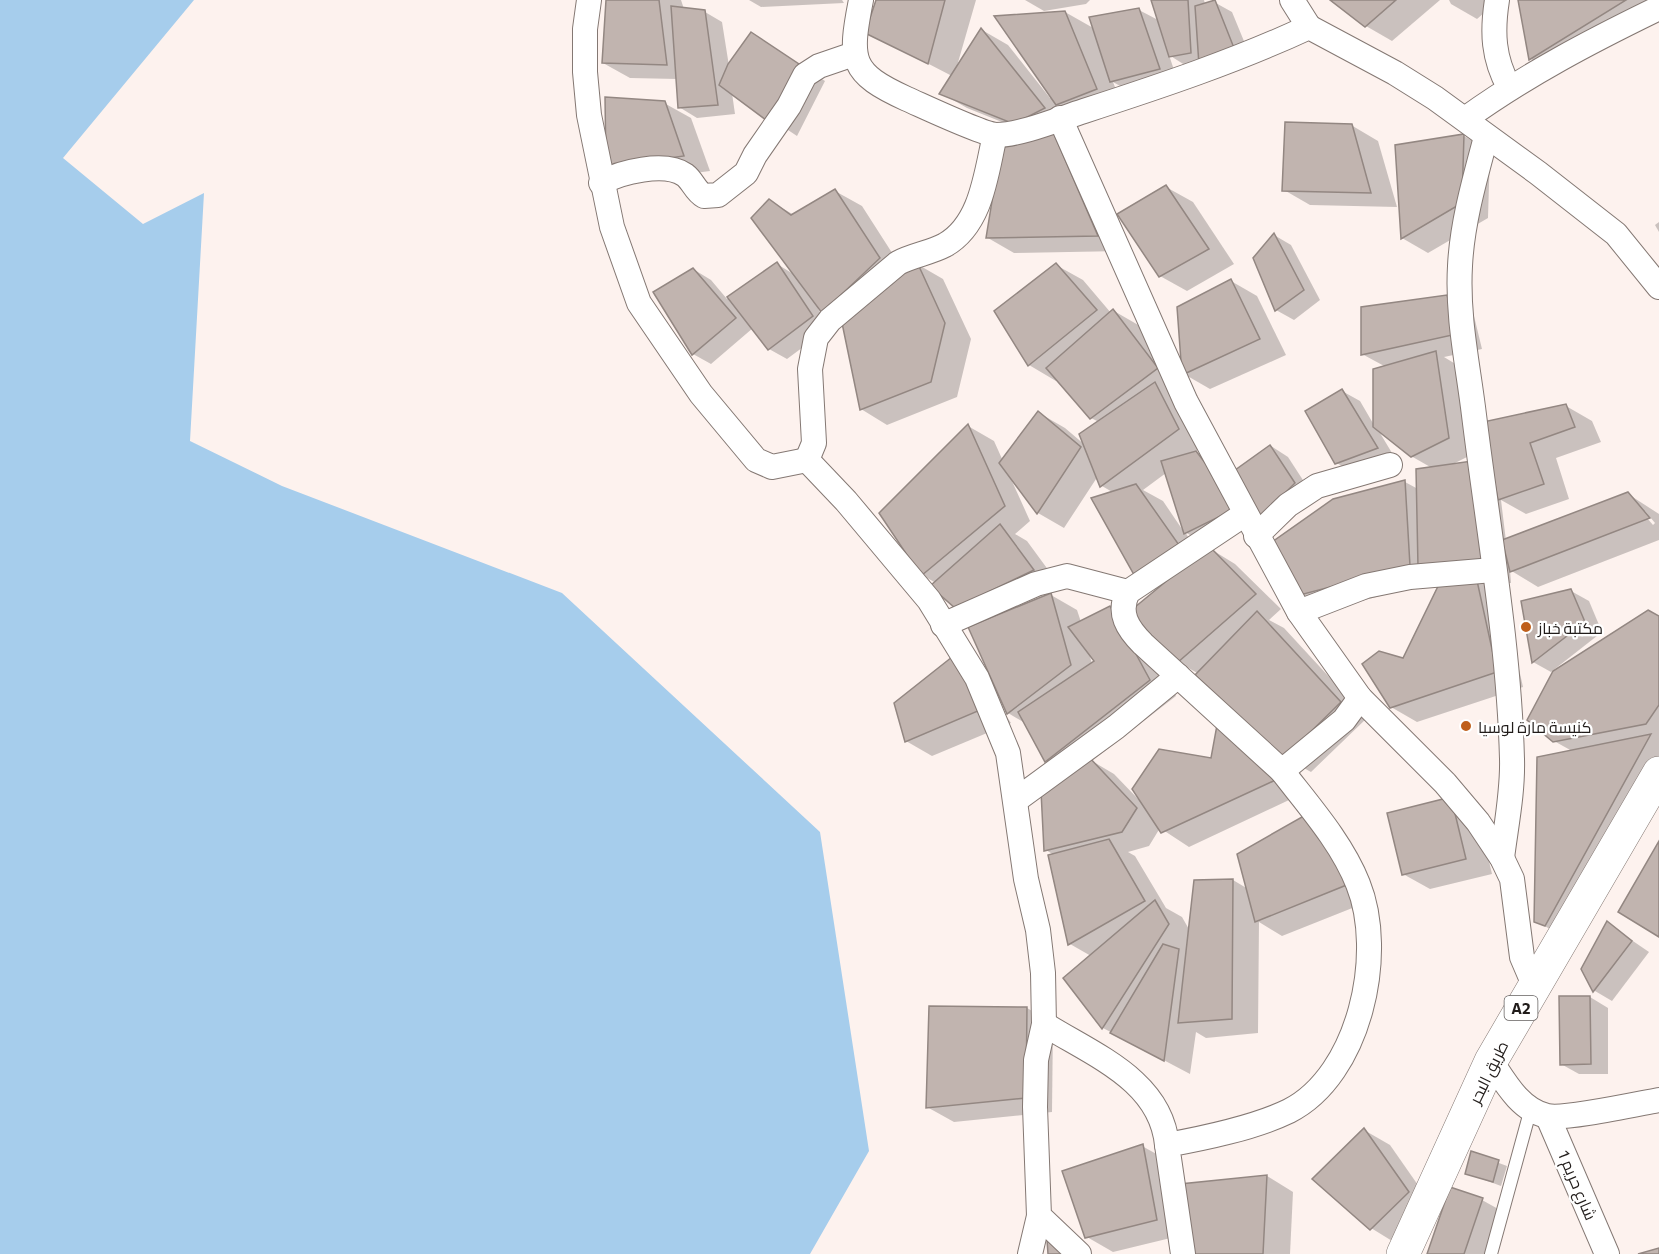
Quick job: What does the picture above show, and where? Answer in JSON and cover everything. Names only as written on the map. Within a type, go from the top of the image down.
[{"type":"main road","name":"طريق البحر","points":[[1403,1254],[1491,1061],[1659,773]]},
{"type":"street","points":[[589,0],[585,29],[585,72],[601,183],[620,255],[639,303],[701,394],[750,453],[762,464],[772,467],[807,460]]},
{"type":"street","points":[[861,0],[854,54],[868,79],[881,87],[995,135],[1060,118],[1223,65],[1310,27]]},
{"type":"street","points":[[1292,0],[1310,27],[1395,73],[1465,119],[1486,137],[1538,173],[1616,234],[1659,286]]},
{"type":"street","points":[[1497,0],[1494,40],[1497,66],[1509,87]]},
{"type":"street","points":[[1465,119],[1509,87],[1584,44],[1659,8]]},
{"type":"street","points":[[601,183],[631,172],[665,169],[686,176],[704,196],[718,195],[746,173],[755,155],[789,106],[805,75],[819,66],[854,54]]},
{"type":"street","points":[[1060,118],[1186,402],[1238,495],[1256,536],[1299,612],[1360,698],[1445,783],[1478,822],[1502,858],[1512,879],[1522,957],[1534,985]]},
{"type":"street","points":[[807,460],[814,443],[810,358],[820,330],[897,263],[912,256],[931,252],[960,235],[970,222],[995,135]]},
{"type":"street","points":[[1486,137],[1465,224],[1459,296],[1461,332],[1471,387],[1505,663],[1512,760],[1502,858]]},
{"type":"street","points":[[807,460],[846,501],[929,600],[977,678],[1003,734],[1016,800],[1026,879],[1041,948],[1044,1024],[1036,1060],[1039,1216],[1030,1254]]},
{"type":"street","points":[[1256,536],[1288,504],[1317,486],[1390,465]]},
{"type":"street","points":[[1167,1145],[1216,1135],[1288,1111],[1315,1092],[1331,1073],[1352,1035],[1361,1004],[1371,944],[1367,909],[1358,882],[1338,847],[1282,771],[1143,644],[1127,625],[1122,605],[1128,592],[1245,514]]},
{"type":"street","points":[[1299,612],[1366,586],[1410,577],[1493,570]]},
{"type":"street","points":[[943,625],[1036,584],[1066,576],[1128,592]]},
{"type":"street","points":[[1016,800],[1107,733],[1178,676]]},
{"type":"street","points":[[1282,771],[1344,720],[1360,698]]},
{"type":"street","points":[[1044,1024],[1138,1083],[1162,1117],[1183,1254]]},
{"type":"street","points":[[1491,1061],[1512,1093],[1539,1112],[1659,1100]]},
{"type":"street","name":"شارع حريم 1","points":[[1539,1112],[1607,1254]]},
{"type":"street","points":[[1039,1216],[1079,1254]]},
{"type":"lane","points":[[1491,1254],[1539,1112]]},
{"type":"water","points":[[0,0],[194,0],[63,158],[143,224],[204,193],[190,441],[282,486],[562,593],[820,832],[869,1151],[810,1254],[0,1254]]},
{"type":"building","points":[[606,0],[659,0],[667,65],[602,63]]},
{"type":"building","points":[[876,0],[945,0],[928,64],[865,33]]},
{"type":"building","points":[[1151,0],[1188,0],[1191,53],[1169,57]]},
{"type":"building","points":[[1215,0],[1236,53],[1199,65],[1195,6]]},
{"type":"building","points":[[1330,0],[1396,0],[1365,27]]},
{"type":"building","points":[[1518,0],[1626,0],[1529,60]]},
{"type":"building","points":[[671,6],[705,10],[718,105],[678,108]]},
{"type":"building","points":[[1139,8],[1160,69],[1110,82],[1089,17]]},
{"type":"building","points":[[1065,11],[1097,89],[1056,105],[994,16]]},
{"type":"building","points":[[981,28],[1045,108],[1014,124],[939,94]]},
{"type":"building","points":[[751,32],[799,64],[770,123],[719,85],[728,64]]},
{"type":"building","points":[[605,97],[665,101],[684,156],[606,167]]},
{"type":"building","points":[[1285,122],[1352,124],[1371,193],[1282,191]]},
{"type":"building","points":[[1051,127],[1098,236],[986,238],[1001,146]]},
{"type":"building","points":[[1464,134],[1462,203],[1401,239],[1395,145]]},
{"type":"building","points":[[1166,185],[1209,249],[1159,277],[1117,214]]},
{"type":"building","points":[[835,189],[880,258],[822,313],[751,218],[769,199],[791,215]]},
{"type":"building","points":[[1274,233],[1304,290],[1275,311],[1253,258]]},
{"type":"building","points":[[777,262],[813,316],[768,350],[727,297]]},
{"type":"building","points":[[917,262],[945,323],[931,382],[860,410],[842,323]]},
{"type":"building","points":[[1056,263],[1097,310],[1028,366],[994,311]]},
{"type":"building","points":[[693,268],[736,318],[692,355],[653,292]]},
{"type":"building","points":[[1231,279],[1260,339],[1182,375],[1177,307]]},
{"type":"building","points":[[1447,295],[1457,334],[1361,355],[1361,307]]},
{"type":"building","points":[[1113,309],[1158,368],[1090,419],[1046,368]]},
{"type":"building","points":[[1436,351],[1449,438],[1411,457],[1373,427],[1373,369]]},
{"type":"building","points":[[1155,382],[1179,429],[1100,487],[1079,434]]},
{"type":"building","points":[[1342,389],[1378,448],[1335,464],[1305,411]]},
{"type":"building","points":[[1566,404],[1575,427],[1530,443],[1544,484],[1498,500],[1483,422]]},
{"type":"building","points":[[1038,411],[1081,447],[1037,514],[999,463]]},
{"type":"building","points":[[968,424],[1005,506],[921,576],[879,513]]},
{"type":"building","points":[[1270,445],[1295,483],[1258,520],[1231,473]]},
{"type":"building","points":[[1196,451],[1239,507],[1184,534],[1161,461]]},
{"type":"building","points":[[1472,461],[1485,568],[1418,567],[1416,469]]},
{"type":"building","points":[[1405,480],[1410,566],[1300,595],[1269,544],[1333,499]]},
{"type":"building","points":[[1136,484],[1179,545],[1137,580],[1091,498]]},
{"type":"building","points":[[1628,492],[1650,518],[1510,572],[1502,540]]},
{"type":"building","points":[[1000,524],[1034,570],[955,608],[930,586]]},
{"type":"building","points":[[1209,546],[1256,594],[1177,663],[1129,612]]},
{"type":"building","points":[[1443,576],[1476,576],[1497,672],[1390,708],[1362,664],[1379,651],[1403,658]]},
{"type":"building","points":[[1571,589],[1585,622],[1532,663],[1521,601]]},
{"type":"building","points":[[1051,593],[1071,665],[1007,714],[968,627]]},
{"type":"building","points":[[1110,606],[1150,680],[1045,762],[1018,712],[1094,661],[1068,627]]},
{"type":"building","points":[[1648,610],[1659,616],[1659,705],[1646,724],[1553,742],[1527,720],[1553,671]]},
{"type":"building","points":[[1257,611],[1341,702],[1284,758],[1195,675]]},
{"type":"building","points":[[952,657],[985,708],[905,742],[894,703]]},
{"type":"building","points":[[1217,725],[1282,777],[1161,833],[1132,789],[1159,749],[1211,758]]},
{"type":"building","points":[[1651,734],[1545,926],[1534,922],[1537,757]]},
{"type":"building","points":[[1088,756],[1137,808],[1122,832],[1044,851],[1041,791]]},
{"type":"building","points":[[1451,797],[1466,859],[1402,875],[1387,813]]},
{"type":"building","points":[[1309,813],[1349,884],[1255,922],[1237,854]]},
{"type":"building","points":[[1109,839],[1145,901],[1068,945],[1048,855]]},
{"type":"building","points":[[1659,841],[1659,937],[1618,912]]},
{"type":"building","points":[[1233,879],[1232,1019],[1178,1023],[1194,880]]},
{"type":"building","points":[[1155,900],[1169,924],[1102,1029],[1063,978]]},
{"type":"building","points":[[1607,921],[1632,941],[1593,992],[1581,969]]},
{"type":"building","points":[[1163,944],[1179,949],[1164,1061],[1110,1033]]},
{"type":"building","points":[[1559,996],[1590,996],[1591,1064],[1560,1065]]},
{"type":"building","points":[[929,1006],[1027,1007],[1026,1098],[926,1108]]},
{"type":"building","points":[[1364,1128],[1409,1192],[1370,1230],[1312,1179]]},
{"type":"building","points":[[1143,1144],[1157,1220],[1085,1238],[1062,1171]]},
{"type":"building","points":[[1471,1151],[1499,1160],[1493,1182],[1465,1174]]},
{"type":"building","points":[[1267,1175],[1263,1254],[1192,1254],[1180,1184]]},
{"type":"building","points":[[1450,1187],[1483,1198],[1464,1254],[1427,1254]]},
{"type":"building","points":[[1047,1240],[1062,1254],[1048,1254]]},
{"type":"building","points":[[1659,1248],[1659,1254],[1638,1254]]},
{"type":"place","name":"مكتبة خباز","points":[[1526,627]]},
{"type":"place","name":"كنيسة مارة لوسيا","points":[[1466,726]]}]
